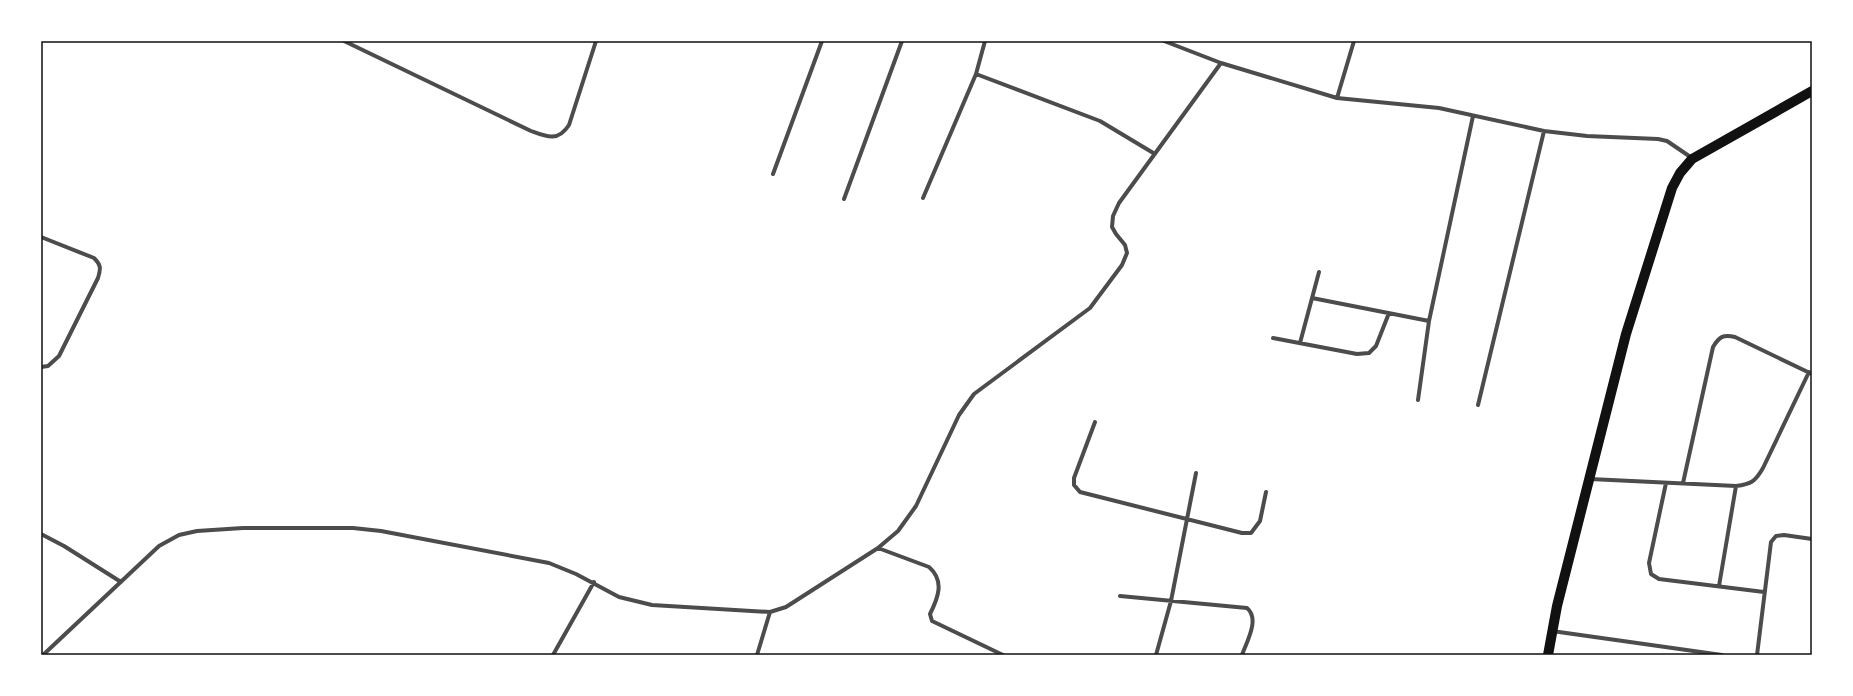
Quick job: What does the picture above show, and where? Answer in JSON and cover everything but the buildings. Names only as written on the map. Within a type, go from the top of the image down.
[{"type":"main road","points":[[1548,655],[1552,631],[1626,334],[1672,188],[1680,173],[1692,158],[1812,91]]},
{"type":"street","points":[[344,41],[531,131],[545,136],[556,137],[564,133],[569,125],[596,41]]},
{"type":"street","points":[[773,174],[822,41]]},
{"type":"street","points":[[844,199],[902,41]]},
{"type":"street","points":[[924,198],[976,74],[985,41]]},
{"type":"street","points":[[1164,41],[1221,63],[1337,98],[1439,108],[1544,131],[1587,136],[1658,139],[1668,141],[1692,158]]},
{"type":"street","points":[[1337,98],[1354,41]]},
{"type":"street","points":[[43,655],[159,546],[179,535],[197,531],[243,528],[337,528],[382,532],[549,563],[594,582],[619,597],[652,605],[770,612],[786,607],[878,548],[898,531],[916,506],[958,415],[974,394],[1090,308],[1122,265],[1127,253],[1125,245],[1112,227],[1113,216],[1119,204],[1221,63]]},
{"type":"street","points":[[976,74],[1100,121],[1155,154]]},
{"type":"street","points":[[1418,400],[1430,321],[1473,116]]},
{"type":"street","points":[[1478,405],[1544,131]]},
{"type":"street","points":[[41,238],[94,258],[100,263],[101,268],[98,278],[59,356],[48,366],[41,367]]},
{"type":"street","points":[[1300,343],[1319,272]]},
{"type":"street","points":[[1312,298],[1430,321]]},
{"type":"street","points":[[1273,338],[1357,354],[1369,353],[1376,346],[1389,313]]},
{"type":"street","points":[[1590,479],[1736,486],[1750,484],[1758,478],[1810,373],[1735,337],[1726,335],[1718,338],[1713,347],[1682,483]]},
{"type":"street","points":[[1095,422],[1074,478],[1074,486],[1080,492],[1242,533],[1251,533],[1260,521],[1266,492]]},
{"type":"street","points":[[1156,655],[1171,601],[1196,473]]},
{"type":"street","points":[[1666,483],[1649,563],[1650,574],[1659,579],[1764,592]]},
{"type":"street","points":[[1719,586],[1736,486]]},
{"type":"street","points":[[41,534],[64,546],[120,582]]},
{"type":"street","points":[[1757,655],[1771,542],[1776,536],[1784,535],[1812,539]]},
{"type":"street","points":[[878,548],[929,567],[934,572],[938,579],[939,594],[930,614],[932,621],[1003,655]]},
{"type":"street","points":[[553,655],[594,582]]},
{"type":"street","points":[[1120,596],[1247,608],[1252,612],[1254,619],[1242,655]]},
{"type":"street","points":[[757,655],[770,612]]},
{"type":"street","points":[[1552,631],[1722,655]]}]
